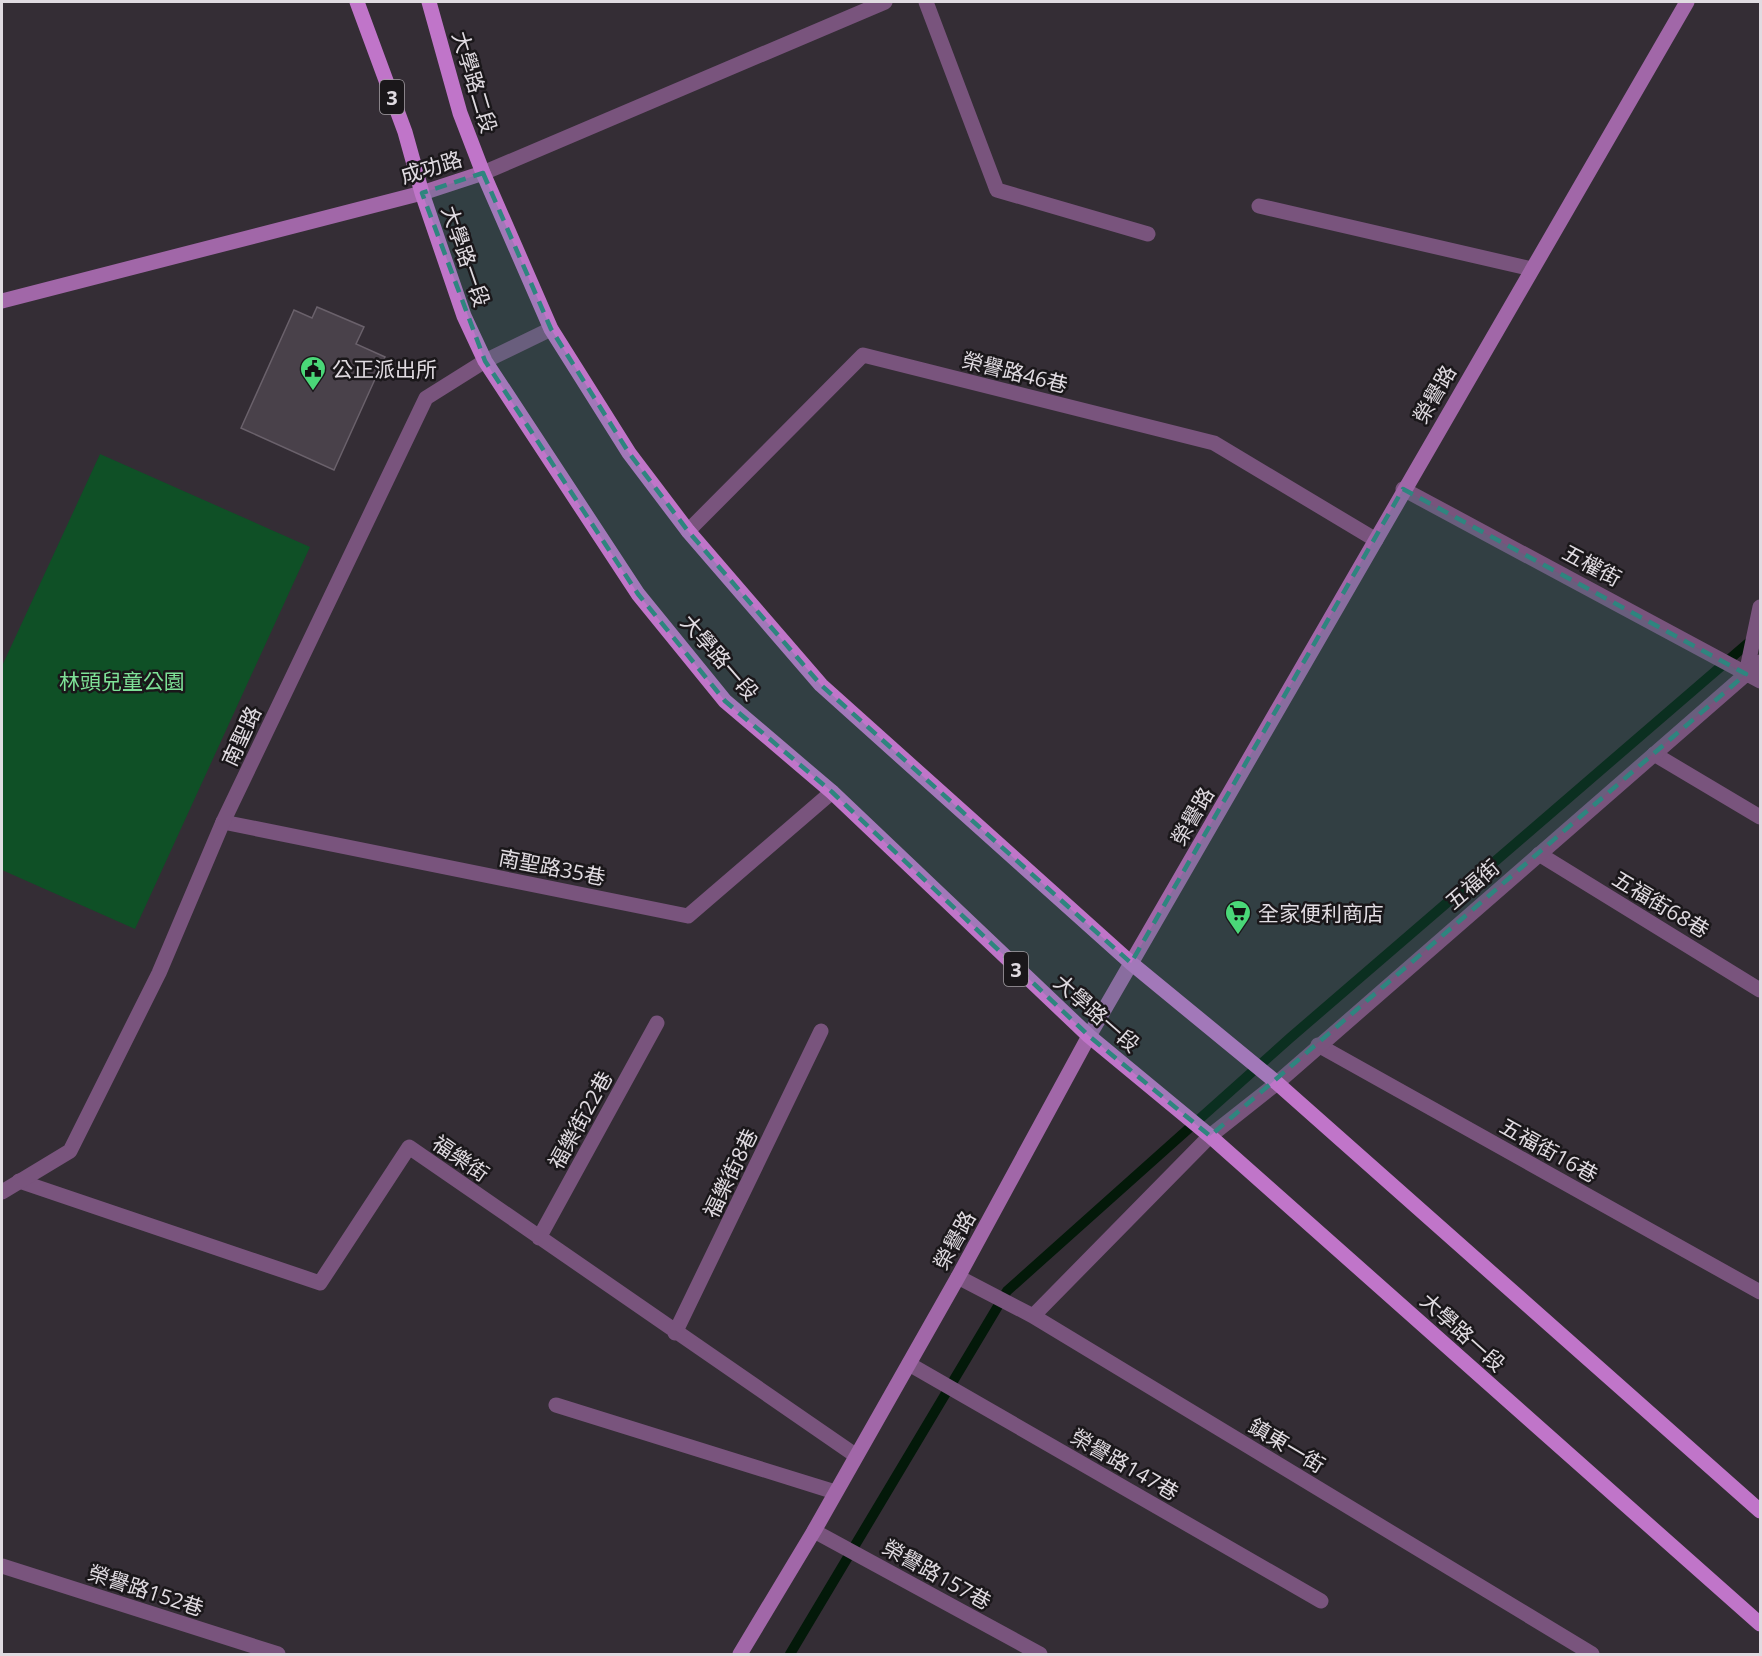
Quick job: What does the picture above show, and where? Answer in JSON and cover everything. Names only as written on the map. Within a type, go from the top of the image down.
[{"type":"main road","name":"3","points":[[357,2],[405,132],[422,193]]},
{"type":"main road","name":"大學路二段","points":[[429,2],[460,113],[483,173]]},
{"type":"main road","points":[[483,173],[551,329],[629,453],[688,531],[821,685],[1131,963],[1276,1083],[1761,1511]]},
{"type":"main road","name":"大學路一段","points":[[422,193],[464,315],[485,361],[638,594],[725,701],[832,792],[1089,1036],[1210,1136],[1761,1624]]},
{"type":"street","name":"成功路","points":[[2,301],[422,193],[483,173],[885,2]]},
{"type":"street","points":[[926,2],[997,190],[1148,234]]},
{"type":"street","name":"榮譽路","points":[[740,1654],[814,1531],[855,1455],[909,1364],[1089,1036],[1376,540],[1403,489],[1687,2]]},
{"type":"street","points":[[1259,206],[1532,269]]},
{"type":"street","name":"南聖路","points":[[2,1192],[70,1151],[159,973],[223,822],[426,398],[485,361],[551,329]]},
{"type":"street","name":"榮譽路46巷","points":[[688,531],[863,355],[1214,443],[1376,540]]},
{"type":"street","name":"五權街","points":[[1403,489],[1761,681]]},
{"type":"street","points":[[1746,674],[1759,612]]},
{"type":"street","name":"五福街","points":[[1033,1316],[1210,1136],[1276,1083],[1761,662]]},
{"type":"street","points":[[1654,754],[1761,817]]},
{"type":"street","name":"南聖路35巷","points":[[223,822],[688,916],[832,792]]},
{"type":"street","name":"五福街68巷","points":[[1539,854],[1761,990]]},
{"type":"street","name":"福樂街22巷","points":[[539,1238],[657,1023]]},
{"type":"street","name":"福樂街8巷","points":[[675,1333],[821,1031]]},
{"type":"street","name":"五福街16巷","points":[[1318,1045],[1761,1293]]},
{"type":"street","name":"福樂街","points":[[19,1181],[320,1283],[409,1147],[675,1333],[855,1455]]},
{"type":"street","name":"鎮東一街","points":[[958,1277],[1033,1316],[1592,1654]]},
{"type":"street","name":"榮譽路147巷","points":[[909,1364],[1321,1600]]},
{"type":"street","points":[[556,1405],[835,1492]]},
{"type":"street","name":"榮譽路157巷","points":[[814,1531],[1040,1654]]},
{"type":"street","name":"榮譽路152巷","points":[[2,1566],[278,1654]]},
{"type":"highlighted area","points":[[483,173],[551,329],[629,453],[688,531],[821,685],[1131,963],[1403,489],[1746,674],[1210,1136],[1089,1036],[832,792],[725,701],[638,594],[485,361],[422,193]]},
{"type":"green space","name":"林頭兒童公園","points":[[100,454],[310,547],[135,929],[2,870],[2,666]]},
{"type":"building","name":"公正派出所","points":[[317,307],[364,327],[356,344],[385,357],[334,470],[241,428],[294,310],[312,318]]},
{"type":"waterway","points":[[790,1654],[1007,1291],[1290,1038],[1754,638]]},
{"type":"place","name":"公正派出所","points":[[313,392]]},
{"type":"place","name":"全家便利商店","points":[[1238,936]]}]
